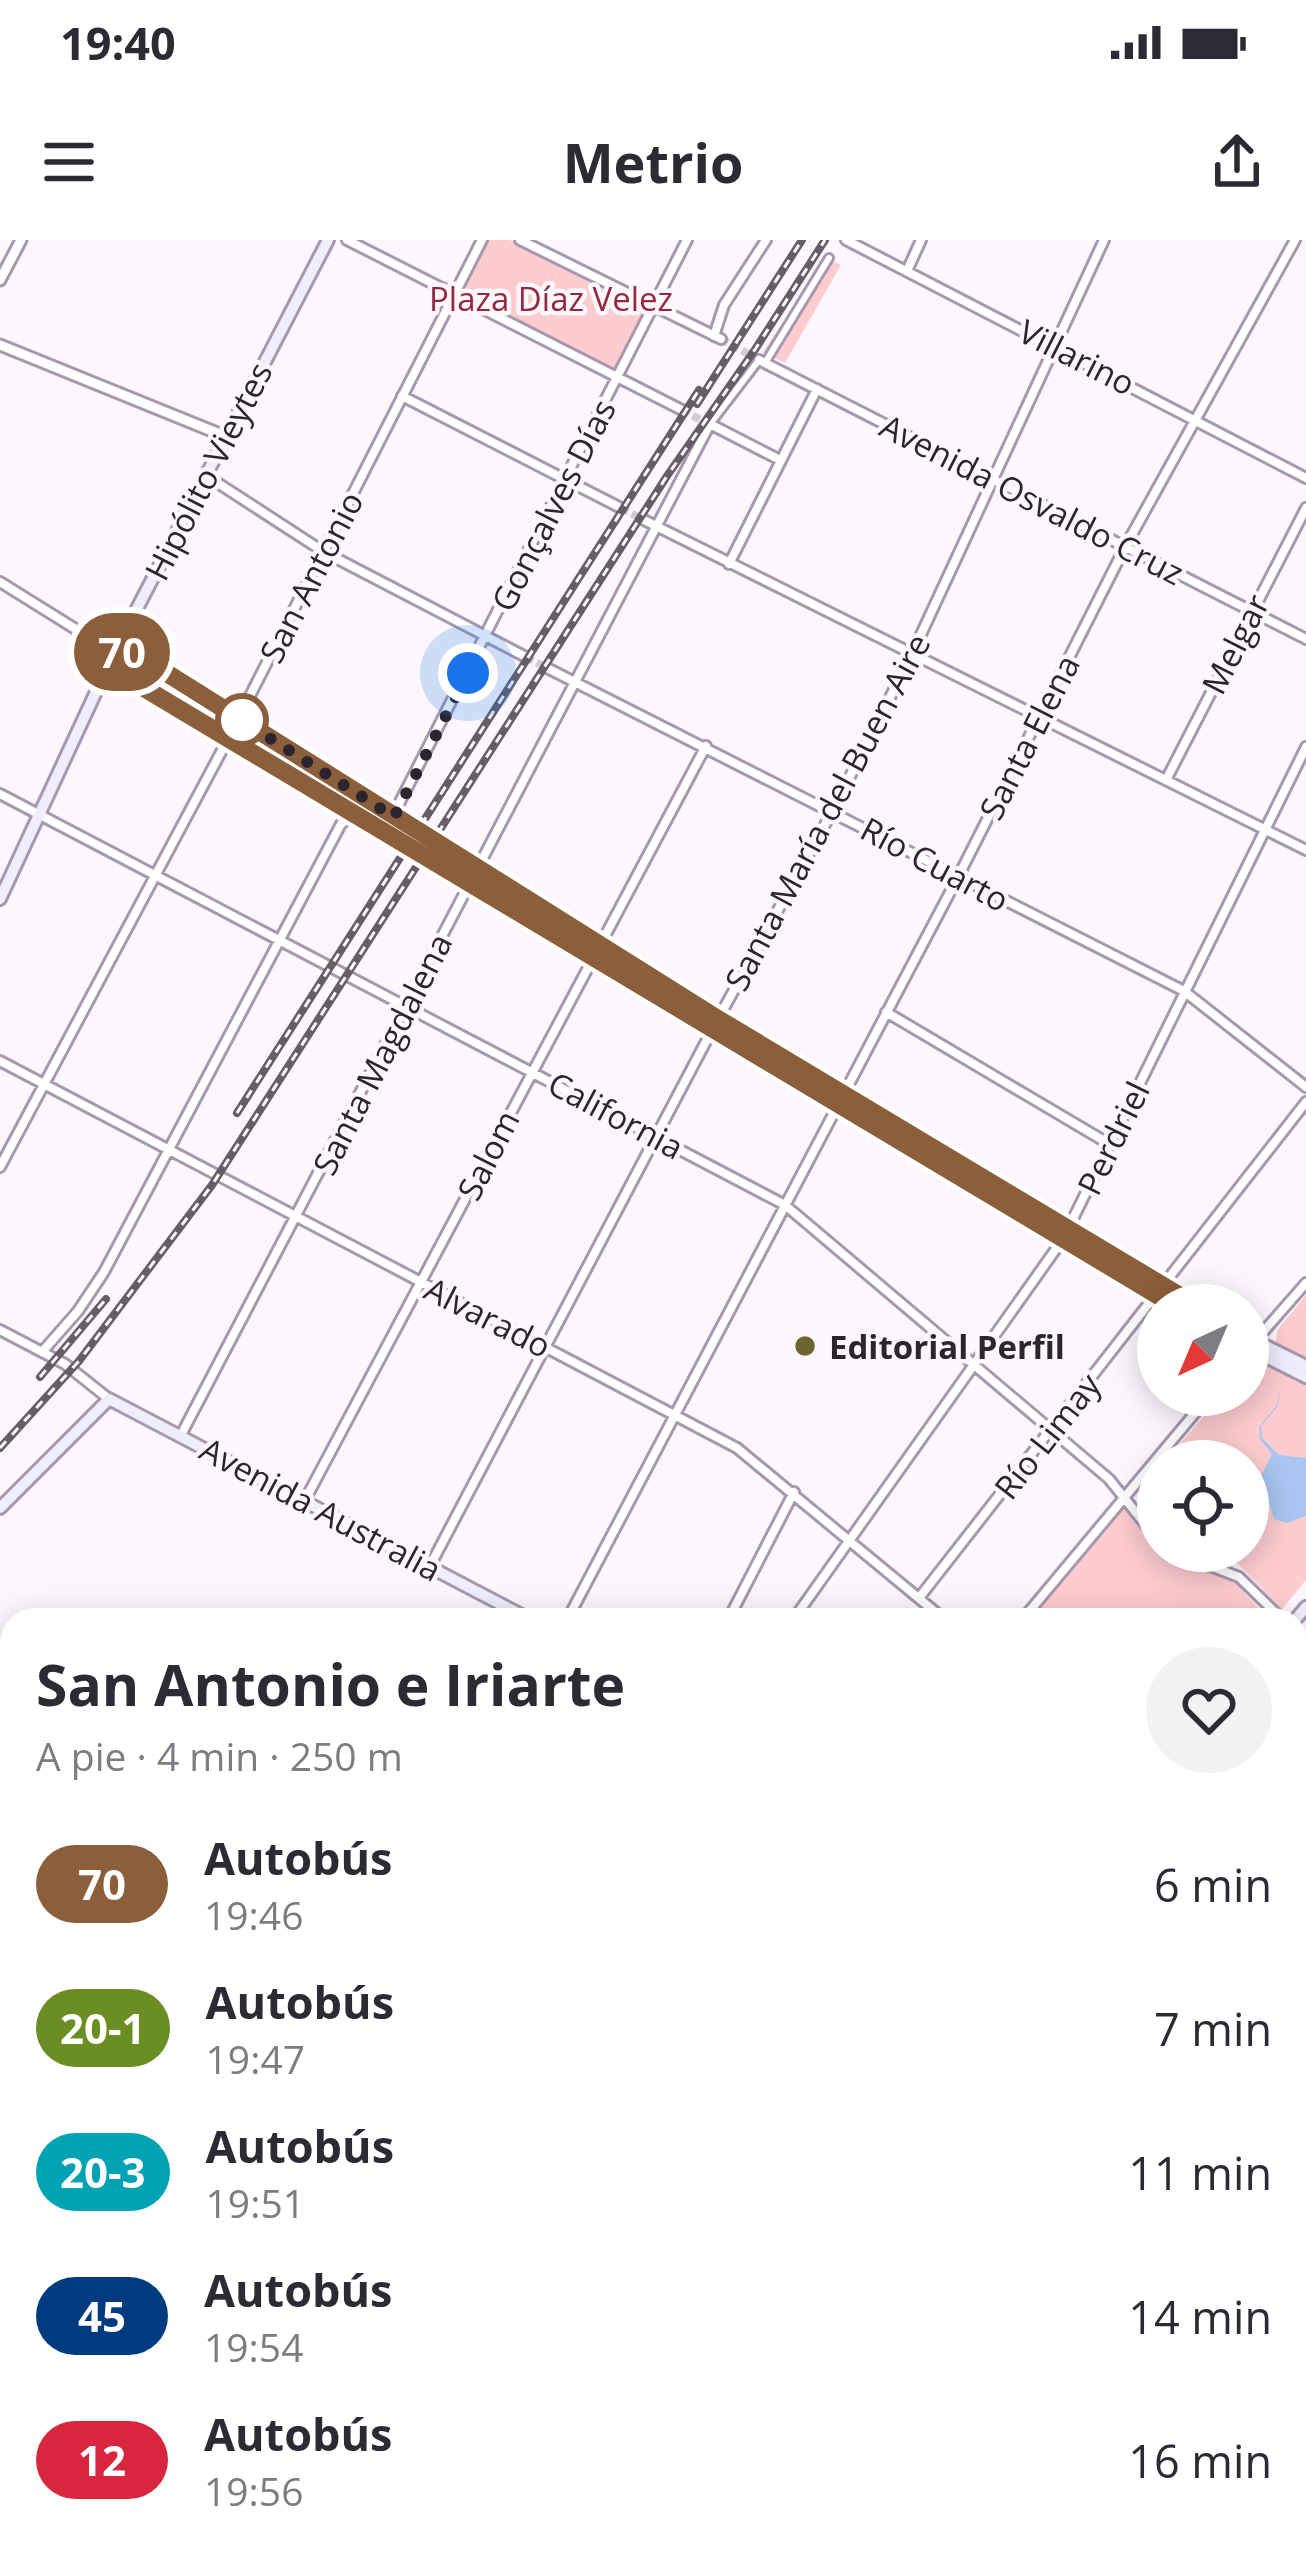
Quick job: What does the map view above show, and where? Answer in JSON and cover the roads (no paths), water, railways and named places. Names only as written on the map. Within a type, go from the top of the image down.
[{"type":"main road","name":"Hipólito Vieytes","points":[[0,899],[114,652],[328,240]]},
{"type":"main road","points":[[597,951],[470,884],[124,676],[114,652],[138,655],[478,868],[597,951],[1149,1284]]},
{"type":"main road","points":[[1269,1352],[1306,1366]]},
{"type":"main road","points":[[1269,1356],[1306,1377]]},
{"type":"main road","points":[[0,1508],[110,1399]]},
{"type":"main road","name":"Avenida Australia","points":[[110,1399],[509,1608]]},
{"type":"street","points":[[0,280],[21,240]]},
{"type":"street","points":[[347,240],[682,410]]},
{"type":"street","name":"San Antonio","points":[[0,1167],[156,878],[482,240]]},
{"type":"street","points":[[520,240],[717,338],[724,304],[766,240]]},
{"type":"street","name":"Gonçalves Días","points":[[384,833],[687,240]]},
{"type":"street","name":"Villarino","points":[[846,240],[1306,478]]},
{"type":"street","points":[[907,271],[921,240]]},
{"type":"street","name":"Santa María del Buen Aire","points":[[430,1566],[833,810],[911,656],[1104,240]]},
{"type":"street","name":"Santa Elena","points":[[573,1608],[1126,547],[1295,240]]},
{"type":"street","name":"Santa Magdalena","points":[[181,1435],[709,424],[762,361],[829,258]]},
{"type":"street","points":[[0,345],[226,437]]},
{"type":"street","name":"Avenida Osvaldo Cruz","points":[[762,361],[1306,639]]},
{"type":"street","points":[[729,564],[817,389]]},
{"type":"street","points":[[402,396],[621,508]]},
{"type":"street","points":[[709,424],[781,460]]},
{"type":"street","points":[[207,476],[324,552],[526,657]]},
{"type":"street","name":"Melgar","points":[[1166,780],[1306,508]]},
{"type":"street","points":[[642,519],[1306,850]]},
{"type":"street","points":[[0,582],[114,652]]},
{"type":"street","name":"Río Cuarto","points":[[548,668],[1184,991],[1306,1087]]},
{"type":"street","name":"Salom","points":[[304,1500],[706,746]]},
{"type":"street","name":"Perdriel","points":[[802,1608],[1066,1234],[1306,747]]},
{"type":"street","name":"California","points":[[0,794],[784,1204],[1052,1430],[1137,1511]]},
{"type":"street","points":[[43,1352],[92,1292],[350,814],[379,808]]},
{"type":"street","points":[[886,1012],[1111,1145]]},
{"type":"street","name":"Alvarado","points":[[0,1061],[737,1448],[931,1608]]},
{"type":"street","name":"Río Limay","points":[[1166,1284],[1306,1102]]},
{"type":"street","points":[[1269,1324],[1306,1282]]},
{"type":"street","name":"Río Limay","points":[[919,1598],[1137,1322]]},
{"type":"street","points":[[0,1330],[79,1373],[110,1399]]},
{"type":"street","points":[[1032,1608],[1193,1416]]},
{"type":"street","points":[[734,1608],[794,1492]]},
{"type":"street","points":[[1226,1572],[1239,1577],[1271,1608]]},
{"type":"water","points":[[1269,1445],[1279,1455],[1306,1458],[1306,1516],[1287,1523],[1274,1519],[1269,1503]]},
{"type":"tunnel","points":[[721,339],[759,360]]},
{"type":"tunnel","points":[[682,410],[707,423]]},
{"type":"tunnel","points":[[621,508],[642,519]]},
{"type":"tunnel","points":[[526,657],[547,668]]},
{"type":"railway","points":[[697,404],[802,240]]},
{"type":"railway","points":[[0,1448],[79,1361],[212,1185],[667,476],[825,240]]},
{"type":"railway","points":[[237,1113],[699,390]]},
{"type":"railway","points":[[40,1377],[106,1299]]},
{"type":"place","name":"Editorial Perfil","points":[[805,1346]]},
{"type":"park label","name":"Plaza Díaz Velez","points":[[551,298]]}]
